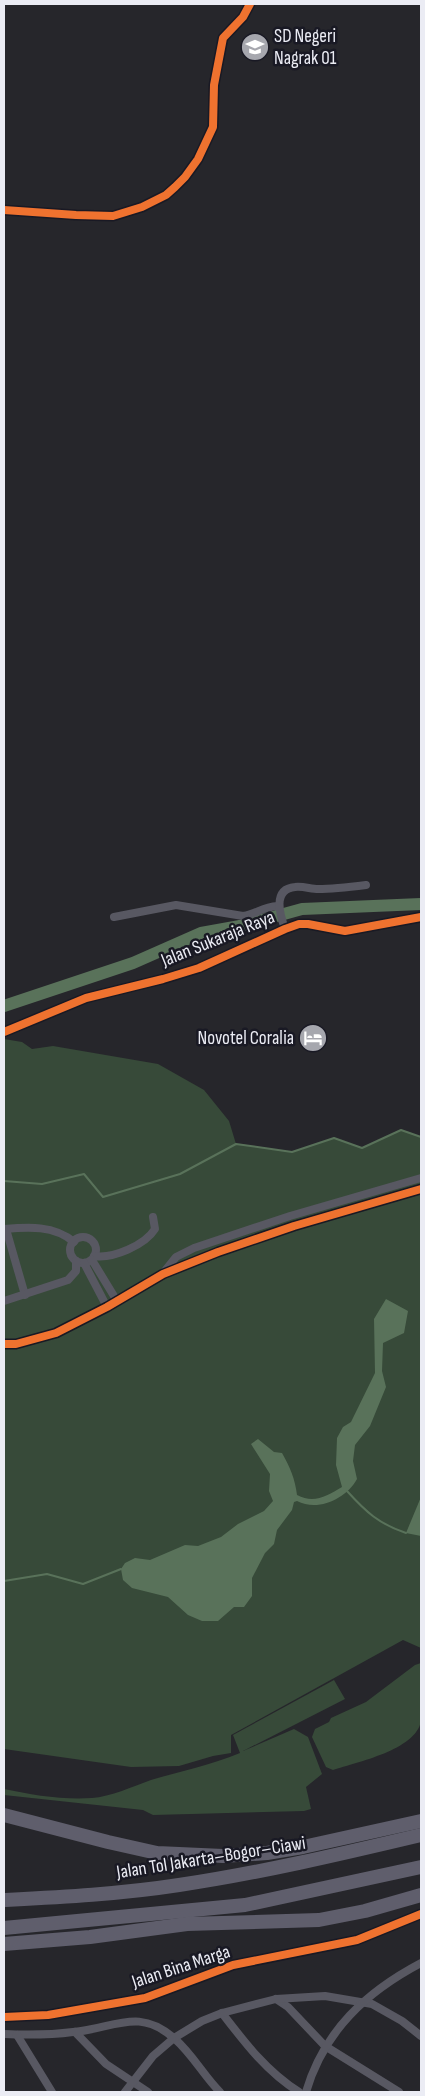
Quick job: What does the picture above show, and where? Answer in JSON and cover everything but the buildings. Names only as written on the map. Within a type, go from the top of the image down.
[{"type":"highway","points":[[4,1814],[156,1853],[223,1856],[285,1850],[421,1821]]},
{"type":"highway","name":"Jalan Tol Jakarta–Bogor–Ciawi","points":[[4,1900],[127,1892],[178,1885],[319,1859],[421,1835]]},
{"type":"highway","points":[[4,1928],[245,1905],[421,1867]]},
{"type":"highway","points":[[4,1944],[90,1937],[187,1924],[318,1920],[365,1912],[421,1895]]},
{"type":"street","points":[[4,210],[113,216],[142,208],[166,195],[185,177],[198,159],[213,127],[214,85],[223,38],[243,17],[250,4]]},
{"type":"street","points":[[284,925],[278,908],[282,895],[293,887],[321,889],[366,885]]},
{"type":"street","points":[[114,916],[176,905],[243,916],[261,908],[278,908]]},
{"type":"street","name":"Jalan Sukaraja Raya","points":[[7,1031],[86,998],[199,968],[284,925],[308,924],[345,931],[421,917]]},
{"type":"street","points":[[4,1344],[16,1344],[56,1333],[118,1301],[162,1274],[285,1229],[421,1189],[420,1178],[290,1216],[194,1248],[176,1257],[162,1274]]},
{"type":"street","points":[[86,1260],[117,1254],[144,1240],[156,1229],[153,1217]]},
{"type":"street","points":[[25,1295],[5,1229],[20,1227],[54,1230],[64,1233],[74,1242]]},
{"type":"street","points":[[4,1301],[68,1280],[86,1260],[95,1246],[92,1241],[83,1237],[74,1242],[70,1252],[86,1260],[118,1301]]},
{"type":"street","points":[[86,1260],[107,1307]]},
{"type":"street","name":"Jalan Bina Marga","points":[[4,2017],[48,2015],[145,1998],[233,1965],[357,1940],[421,1914]]},
{"type":"street","points":[[306,2092],[312,2073],[325,2046],[362,2002],[420,1966]]},
{"type":"street","points":[[125,2092],[153,2056],[174,2038],[202,2021],[254,2003],[276,1999],[325,1996],[362,2002],[383,2009],[421,2036]]},
{"type":"street","points":[[276,1999],[288,2007],[325,2046],[400,2092]]},
{"type":"street","points":[[222,2013],[260,2060],[284,2083],[299,2092]]},
{"type":"street","points":[[4,2034],[75,2032],[126,2021],[150,2024],[174,2038],[220,2092]]},
{"type":"street","points":[[75,2032],[106,2064],[148,2092]]},
{"type":"street","points":[[17,2035],[52,2092]]},
{"type":"shaded area","points":[[4,1039],[22,1042],[32,1049],[53,1046],[158,1064],[204,1090],[229,1121],[236,1144],[292,1152],[334,1138],[362,1148],[401,1130],[421,1137],[421,1648],[403,1640],[231,1735],[231,1753],[179,1766],[131,1767],[4,1749]]},
{"type":"shaded area","points":[[386,1299],[408,1311],[404,1333],[383,1343],[382,1371],[386,1387],[370,1426],[355,1445],[353,1461],[357,1479],[346,1492],[331,1502],[314,1505],[294,1502],[292,1510],[277,1530],[274,1544],[265,1553],[252,1578],[252,1596],[244,1607],[234,1607],[218,1621],[202,1621],[188,1615],[168,1597],[132,1588],[123,1580],[121,1569],[125,1563],[135,1558],[150,1560],[185,1545],[198,1546],[221,1537],[238,1524],[264,1511],[273,1501],[269,1491],[270,1474],[251,1444],[258,1439],[274,1452],[282,1453],[292,1473],[297,1495],[303,1498],[315,1499],[326,1496],[342,1487],[336,1465],[337,1438],[343,1427],[351,1422],[375,1373],[374,1319]]},
{"type":"shaded area","points":[[421,1497],[421,1536],[406,1533]]},
{"type":"shaded area","points":[[421,1663],[422,1715],[417,1731],[409,1740],[370,1759],[333,1770],[326,1767],[312,1737],[315,1729],[329,1722],[331,1718],[366,1702],[415,1665]]},
{"type":"shaded area","points":[[334,1680],[345,1699],[243,1751],[294,1729],[308,1737],[322,1774],[306,1787],[311,1809],[304,1811],[153,1815],[143,1810],[4,1795],[4,1789],[59,1798],[99,1797],[229,1757],[240,1753],[233,1735]]},
{"type":"waterway","points":[[4,1006],[133,963],[201,933],[240,926],[302,909],[421,904]]},
{"type":"waterway","points":[[4,1181],[42,1184],[84,1174],[103,1197],[180,1174],[236,1144],[292,1152],[334,1138],[362,1148],[401,1130],[421,1137]]},
{"type":"waterway","points":[[347,1491],[360,1505],[388,1526],[406,1533]]},
{"type":"waterway","points":[[4,1581],[47,1574],[83,1584],[121,1569]]},
{"type":"cycle path","points":[[4,210],[113,216],[142,207],[166,195],[185,177],[198,159],[213,127],[214,85],[223,38],[243,17],[250,4]]},
{"type":"cycle path","points":[[4,1032],[86,998],[199,968],[299,924],[345,931],[421,917]]},
{"type":"cycle path","points":[[4,1344],[16,1344],[56,1333],[107,1307],[163,1274],[218,1252],[294,1226],[421,1189]]},
{"type":"cycle path","points":[[4,2017],[48,2015],[145,1998],[233,1965],[357,1940],[421,1914]]},
{"type":"place","name":"SD Negeri Nagrak 01","points":[[255,47]]},
{"type":"place","name":"Novotel Coralia","points":[[313,1038]]}]
